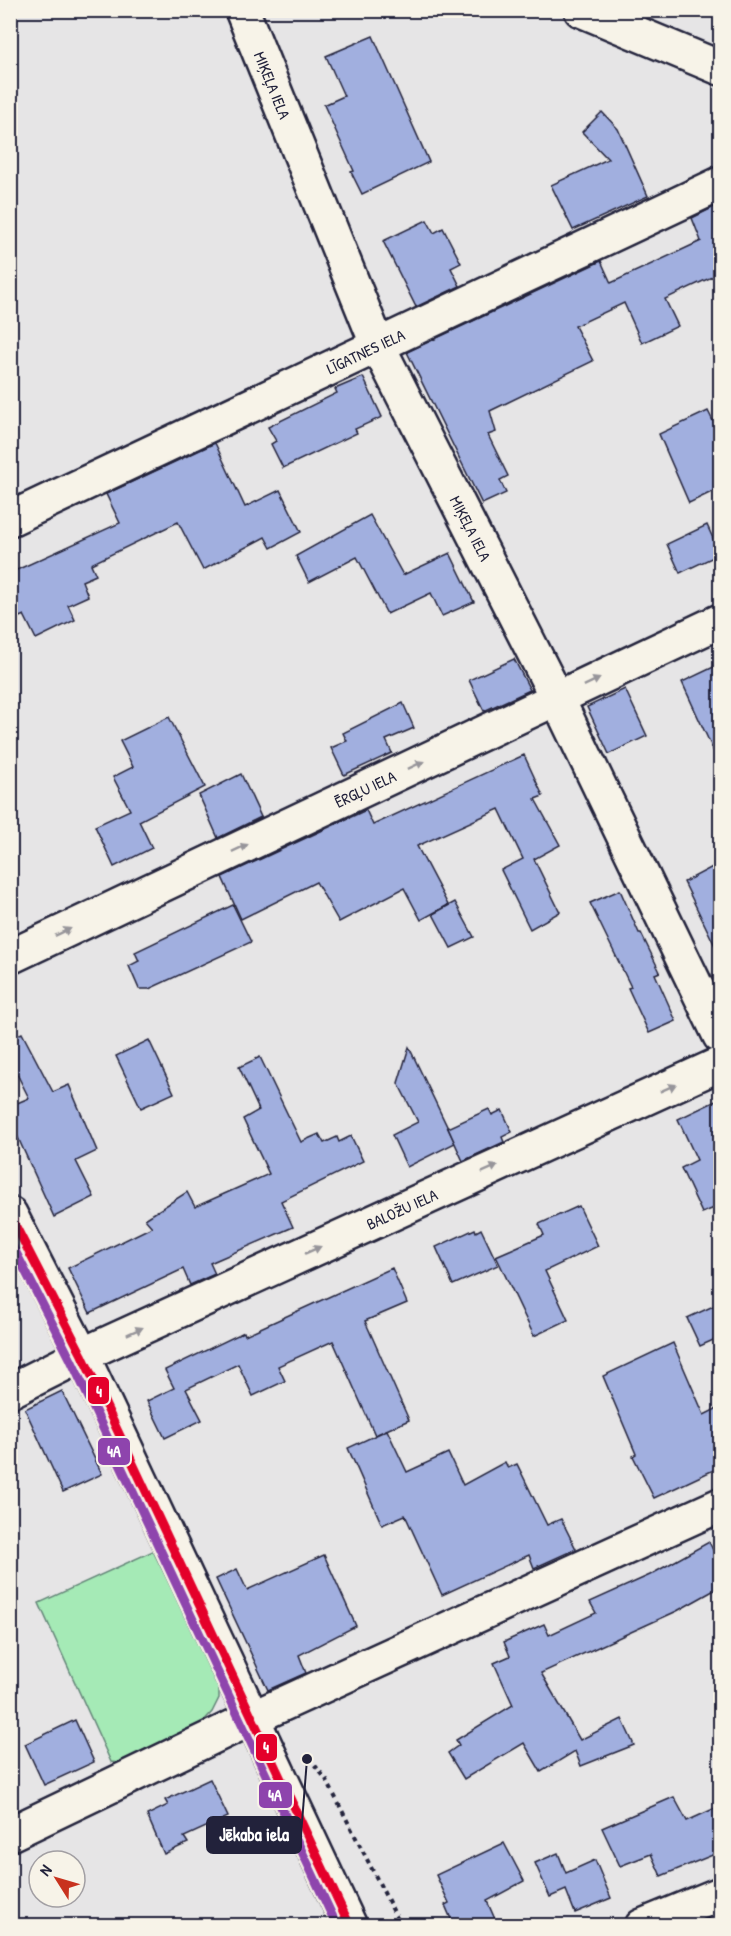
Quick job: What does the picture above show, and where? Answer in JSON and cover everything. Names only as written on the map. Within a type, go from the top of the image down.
[{"type":"street","name":"MIĶEĻA IELA","points":[[242,10],[378,346],[557,698],[720,1036]]},
{"type":"street","points":[[581,10],[720,68]]},
{"type":"street","name":"LĪGATNES IELA","points":[[10,519],[720,184]]},
{"type":"street","name":"ĒRGĻU IELA","points":[[10,957],[720,621]]},
{"type":"street","name":"BALOŽU IELA","points":[[10,1391],[82,1355],[720,1064]]},
{"type":"street","points":[[10,1214],[82,1355],[350,1926]]},
{"type":"street","points":[[10,1834],[252,1718],[720,1505]]},
{"type":"street","points":[[642,1926],[720,1893]]},
{"type":"path","points":[[306,1755],[326,1779],[401,1926]]},
{"type":"green space","points":[[153,1551],[219,1683],[219,1698],[212,1712],[198,1727],[126,1764],[111,1762],[39,1603]]},
{"type":"building","points":[[373,36],[429,162],[362,194],[324,105],[344,96],[326,56]]},
{"type":"building","points":[[602,112],[618,129],[648,196],[573,230],[551,185],[608,159],[582,132]]},
{"type":"building","points":[[720,204],[720,285],[716,275],[665,299],[678,326],[642,343],[624,303],[575,326],[593,361],[490,411],[496,432],[488,435],[508,476],[500,480],[506,493],[482,504],[407,352],[601,261],[611,283],[701,241],[692,218]]},
{"type":"building","points":[[427,220],[434,233],[443,228],[461,263],[451,268],[460,286],[416,307],[383,241]]},
{"type":"building","points":[[363,377],[382,417],[355,429],[357,433],[283,468],[271,444],[276,441],[268,427],[337,393],[335,389]]},
{"type":"building","points":[[708,411],[720,435],[720,488],[689,503],[659,434]]},
{"type":"building","points":[[215,443],[245,507],[280,490],[301,532],[271,548],[265,537],[203,570],[178,522],[91,564],[96,575],[82,581],[88,596],[68,605],[75,620],[36,639],[24,615],[10,621],[10,573],[120,523],[106,494]]},
{"type":"building","points":[[370,515],[403,575],[450,553],[474,602],[442,616],[431,593],[387,614],[357,557],[309,582],[296,556]]},
{"type":"building","points":[[707,525],[720,554],[680,573],[667,544]]},
{"type":"building","points":[[514,659],[530,690],[484,711],[469,680]]},
{"type":"building","points":[[720,664],[720,765],[682,682]]},
{"type":"building","points":[[625,689],[647,736],[609,754],[587,707]]},
{"type":"building","points":[[403,703],[414,728],[386,740],[392,753],[344,775],[331,748],[347,741],[343,733]]},
{"type":"building","points":[[169,717],[205,787],[139,821],[152,848],[114,867],[95,826],[130,810],[113,777],[133,767],[120,741]]},
{"type":"building","points":[[524,755],[543,796],[535,799],[560,845],[534,859],[560,912],[530,929],[501,870],[523,859],[499,809],[417,846],[448,905],[421,920],[404,888],[339,922],[316,882],[241,919],[222,877],[366,810],[373,825]]},
{"type":"building","points":[[241,774],[261,817],[218,838],[199,795]]},
{"type":"building","points":[[720,863],[720,956],[684,882]]},
{"type":"building","points":[[620,890],[660,972],[655,974],[676,1021],[649,1033],[628,988],[631,987],[590,903]]},
{"type":"building","points":[[455,902],[474,937],[451,948],[433,914]]},
{"type":"building","points":[[233,905],[251,942],[149,989],[139,989],[129,966],[139,961],[135,952]]},
{"type":"building","points":[[22,1033],[53,1092],[69,1085],[97,1151],[76,1161],[94,1197],[54,1217],[10,1120],[10,1106],[29,1098],[10,1060],[10,1039]]},
{"type":"building","points":[[149,1040],[174,1093],[141,1108],[116,1056]]},
{"type":"building","points":[[409,1047],[455,1143],[407,1167],[392,1135],[418,1122],[398,1083]]},
{"type":"building","points":[[260,1057],[301,1142],[319,1134],[324,1143],[337,1137],[339,1142],[351,1136],[363,1161],[281,1201],[293,1227],[210,1263],[215,1274],[190,1285],[183,1269],[90,1313],[68,1268],[152,1227],[145,1219],[187,1192],[195,1207],[269,1174],[243,1119],[259,1110],[239,1067]]},
{"type":"building","points":[[720,1099],[720,1209],[719,1206],[702,1213],[681,1168],[697,1160],[678,1119]]},
{"type":"building","points":[[489,1109],[492,1115],[502,1110],[512,1132],[502,1137],[504,1142],[463,1161],[448,1128]]},
{"type":"building","points":[[579,1206],[598,1246],[545,1271],[568,1320],[534,1336],[496,1256],[544,1235],[539,1224]]},
{"type":"building","points":[[475,1229],[476,1232],[481,1229],[498,1265],[453,1285],[436,1247]]},
{"type":"building","points":[[392,1268],[407,1303],[365,1321],[409,1420],[375,1435],[333,1341],[278,1366],[285,1381],[253,1396],[238,1364],[186,1389],[202,1420],[165,1438],[147,1401],[174,1388],[165,1370],[244,1332],[245,1335]]},
{"type":"building","points":[[720,1303],[720,1337],[700,1346],[687,1318]]},
{"type":"building","points":[[673,1343],[704,1415],[720,1407],[720,1467],[654,1498],[633,1456],[636,1454],[603,1376]]},
{"type":"building","points":[[62,1391],[102,1474],[63,1492],[25,1409]]},
{"type":"building","points":[[387,1430],[407,1472],[448,1453],[463,1485],[505,1462],[508,1468],[517,1464],[547,1525],[561,1519],[576,1549],[534,1568],[529,1555],[442,1595],[405,1515],[382,1525],[348,1448]]},
{"type":"building","points":[[709,1542],[720,1564],[720,1587],[677,1611],[541,1673],[580,1740],[622,1719],[634,1745],[581,1766],[575,1751],[541,1772],[524,1743],[464,1779],[448,1753],[459,1745],[456,1740],[513,1705],[494,1663],[510,1656],[504,1642],[544,1624],[549,1635],[596,1613],[590,1602],[650,1575]]},
{"type":"building","points":[[324,1555],[356,1626],[299,1655],[306,1673],[268,1690],[216,1579],[237,1569],[247,1590]]},
{"type":"building","points":[[75,1720],[94,1762],[44,1785],[25,1744]]},
{"type":"building","points":[[210,1779],[228,1817],[184,1837],[188,1843],[164,1854],[147,1815],[168,1805],[165,1800]]},
{"type":"building","points":[[674,1797],[687,1821],[720,1806],[720,1852],[661,1876],[651,1854],[620,1866],[602,1828]]},
{"type":"building","points":[[504,1843],[524,1881],[487,1901],[498,1926],[454,1926],[445,1905],[449,1903],[436,1875]]},
{"type":"building","points":[[558,1853],[566,1873],[595,1860],[611,1898],[575,1913],[566,1890],[550,1897],[535,1863]]},
{"type":"transit line","name":"4","points":[[10,1215],[82,1355],[350,1926]]},
{"type":"transit line","name":"4A","points":[[10,1241],[71,1360],[337,1926]]},
{"type":"place","name":"Jēkaba iela","points":[[307,1759]]}]
